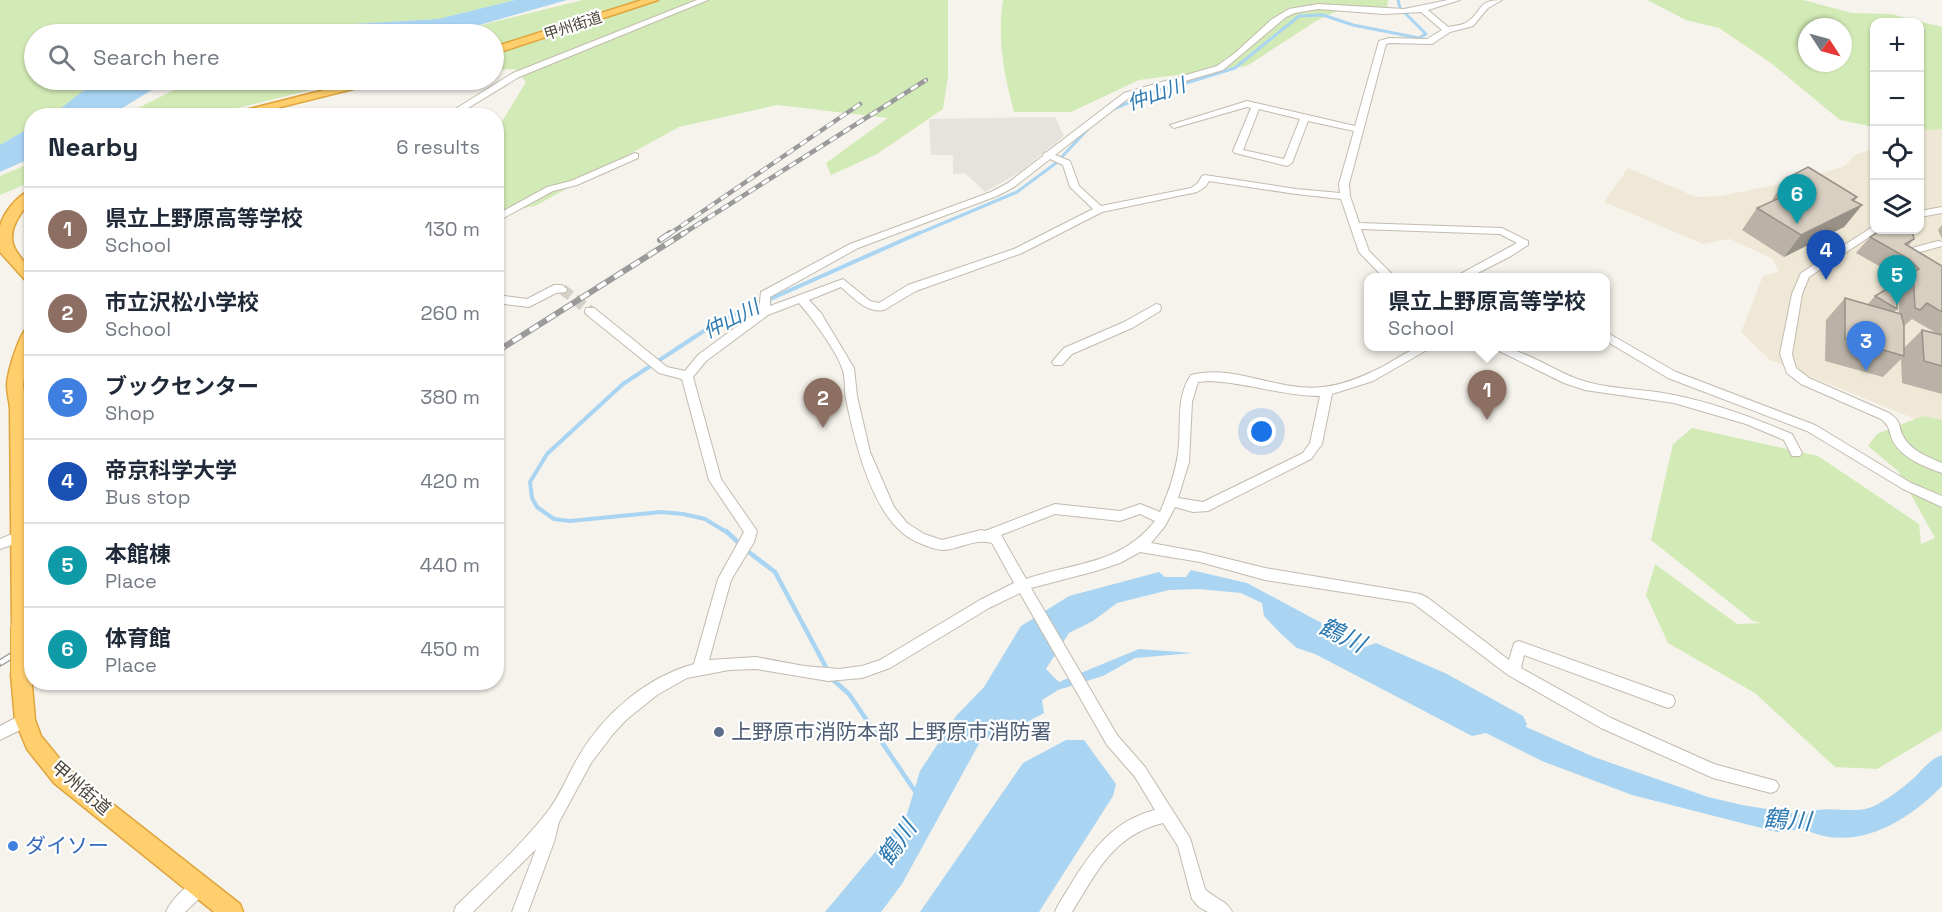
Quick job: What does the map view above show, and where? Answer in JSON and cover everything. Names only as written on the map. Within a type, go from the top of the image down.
[{"type":"highway","name":"甲州街道","points":[[504,48],[653,0]]},
{"type":"highway","points":[[261,108],[336,90]]},
{"type":"highway","points":[[24,201],[12,211],[6,221],[3,239],[6,250],[24,270]]},
{"type":"highway","name":"甲州街道","points":[[24,350],[15,385],[24,403]]},
{"type":"highway","name":"甲州街道","points":[[24,529],[21,674],[26,720],[34,742],[61,776],[232,912]]},
{"type":"street","points":[[504,82],[516,75],[704,0]]},
{"type":"street","points":[[764,312],[765,295],[854,246],[994,194],[1018,179],[1127,95],[1220,68],[1231,62],[1282,16],[1293,10],[1319,6],[1342,6],[1399,12],[1422,10],[1456,0]]},
{"type":"street","points":[[1386,273],[1364,252],[1345,196],[1344,184],[1382,43],[1389,40],[1429,42],[1448,30],[1470,24],[1485,6],[1498,0]]},
{"type":"street","points":[[1422,10],[1448,30]]},
{"type":"street","points":[[461,108],[491,90]]},
{"type":"street","points":[[1174,125],[1247,104],[1359,130]]},
{"type":"street","points":[[1256,106],[1238,151],[1287,163],[1305,117]]},
{"type":"street","points":[[1047,155],[1066,163],[1075,187],[1099,210]]},
{"type":"street","points":[[504,215],[550,189],[574,183],[634,156]]},
{"type":"street","points":[[687,376],[702,358],[764,312],[843,283],[867,304],[880,307],[912,288],[1018,251],[1099,210],[1194,190],[1202,185],[1205,178],[1221,177],[1247,184],[1317,195],[1345,196]]},
{"type":"street","points":[[1924,213],[1942,210]]},
{"type":"street","points":[[1356,226],[1502,231],[1524,243],[1468,273]]},
{"type":"street","points":[[1870,232],[1804,275],[1797,294],[1786,354],[1791,370],[1805,381],[1885,416],[1894,423],[1899,443],[1919,458],[1942,468]]},
{"type":"street","points":[[1905,253],[1938,244]]},
{"type":"street","points":[[504,300],[528,303],[554,289],[562,289]]},
{"type":"street","points":[[802,299],[817,316],[848,368],[851,396],[864,452],[888,510],[903,527],[920,538],[942,545],[981,535],[996,540],[1021,587],[1112,740],[1140,772],[1168,814],[1189,853],[1198,893],[1205,901],[1224,912]]},
{"type":"street","points":[[1058,362],[1068,351],[1128,325],[1156,308]]},
{"type":"street","points":[[590,311],[659,366],[687,376]]},
{"type":"street","points":[[1610,339],[1672,375],[1811,428],[1907,486],[1942,502]]},
{"type":"street","points":[[462,912],[551,820],[588,755],[640,697],[664,683],[700,668],[758,663],[813,675],[836,676],[859,673],[885,664],[1021,587],[1102,564],[1137,546],[1155,529],[1170,501],[1184,453],[1189,388],[1195,378],[1212,377],[1305,392],[1327,392],[1362,380],[1419,351]]},
{"type":"street","points":[[1505,351],[1568,380],[1589,387],[1674,399],[1749,421],[1788,437],[1796,453]]},
{"type":"street","points":[[687,376],[715,480],[751,531],[725,579],[700,668]]},
{"type":"street","points":[[1170,501],[1193,507],[1204,507],[1307,456],[1316,444],[1327,392]]},
{"type":"street","points":[[985,536],[1055,509],[1120,516],[1140,509],[1162,518]]},
{"type":"street","points":[[0,544],[24,529]]},
{"type":"street","points":[[1137,546],[1200,557],[1265,574],[1415,598],[1513,670],[1606,723],[1713,771],[1771,786]]},
{"type":"street","points":[[1513,670],[1519,647],[1668,701]]},
{"type":"street","points":[[0,733],[26,720]]},
{"type":"street","points":[[1063,912],[1107,842],[1146,817],[1168,814]]},
{"type":"street","points":[[520,912],[546,842],[551,820]]},
{"type":"street","points":[[174,912],[199,887]]},
{"type":"shaded area","points":[[1055,117],[1064,136],[1020,172],[985,192],[965,173],[953,174],[953,155],[931,155],[929,119]]},
{"type":"shaded area","points":[[1942,118],[1942,430],[1770,360],[1741,332],[1763,276],[1779,272],[1773,259],[1730,239],[1703,244],[1604,202],[1628,168],[1696,197],[1720,196],[1800,180],[1845,166],[1855,155],[1870,149],[1870,234],[1924,234],[1924,130],[1940,124]]},
{"type":"green space","points":[[0,0],[515,0],[438,19],[353,24],[24,24],[24,90],[86,90],[61,108],[24,108],[24,131],[0,145]]},
{"type":"green space","points":[[583,0],[948,0],[948,76],[943,109],[877,154],[831,175],[826,163],[888,118],[777,105],[679,127],[535,206],[504,211],[504,118],[526,82],[515,69],[504,70],[504,24],[485,24]]},
{"type":"green space","points":[[1003,0],[1388,0],[1387,9],[1339,10],[1316,21],[1247,66],[1139,80],[1071,112],[1014,112],[1002,57]]},
{"type":"green space","points":[[1647,0],[1803,0],[1852,13],[1891,14],[1907,18],[1870,18],[1870,126],[1840,120],[1771,63],[1719,28],[1686,20]]},
{"type":"green space","points":[[1924,22],[1942,27],[1942,129],[1924,130]]},
{"type":"green space","points":[[174,90],[310,90],[237,108],[138,108]]},
{"type":"green space","points":[[24,166],[24,185],[0,195],[0,176]]},
{"type":"green space","points":[[1923,416],[1942,420],[1942,730],[1877,769],[1835,767],[1755,693],[1668,643],[1646,595],[1655,564],[1737,624],[1761,623],[1753,621],[1651,540],[1673,444],[1692,428],[1818,456],[1919,524],[1921,544],[1935,538],[1898,471],[1868,446],[1877,434]]},
{"type":"water","points":[[515,0],[567,0],[483,24],[353,24],[438,19]]},
{"type":"water","points":[[152,90],[122,108],[61,108],[83,91]]},
{"type":"water","points":[[24,131],[24,161],[0,172],[0,145]]},
{"type":"water","points":[[1191,570],[1247,583],[1459,697],[1594,757],[1708,797],[1742,805],[1854,823],[1777,832],[1632,795],[1542,761],[1486,733],[1472,736],[1315,654],[1297,648],[1264,616],[1262,603],[1241,593],[1199,589],[1169,590],[1117,603],[1093,621],[1069,633],[1046,669],[1059,682],[1139,649],[1193,653],[1135,658],[1103,676],[1058,690],[1042,700],[1044,713],[1003,735],[981,740],[902,884],[881,912],[825,912],[907,814],[920,771],[956,716],[984,687],[1021,626],[1069,596],[1159,572],[1165,577],[1186,577]]},
{"type":"water","points":[[1066,740],[1084,740],[1116,784],[1113,796],[1039,912],[920,912],[1023,763]]},
{"type":"building","points":[[1808,167],[1857,197],[1852,200],[1862,205],[1801,235],[1757,208],[1802,188],[1787,178]]},
{"type":"building","points":[[1875,234],[1913,234],[1914,239],[1905,244],[1942,266],[1942,312],[1927,303],[1920,310],[1915,308],[1913,273],[1919,269],[1909,259],[1870,237]]},
{"type":"building","points":[[1897,283],[1897,309],[1875,296]]},
{"type":"building","points":[[1845,298],[1901,314],[1904,325],[1904,356],[1845,339]]},
{"type":"building","points":[[1922,330],[1942,335],[1942,366],[1924,361]]},
{"type":"waterway","name":"仲山川","points":[[1111,110],[1144,96],[1235,68],[1299,16],[1323,15],[1353,25],[1419,38],[1426,34],[1400,8],[1398,0]]},
{"type":"waterway","name":"仲山川","points":[[915,235],[1017,192],[1056,163],[1089,128]]},
{"type":"waterway","name":"仲山川","points":[[728,533],[705,519],[661,512],[570,521],[554,519],[537,507],[532,498],[530,482],[547,454],[623,384],[716,323],[919,233]]},
{"type":"waterway","name":"仲山川","points":[[726,531],[741,545]]},
{"type":"waterway","name":"仲山川","points":[[746,550],[775,572],[828,671]]},
{"type":"waterway","name":"鶴川","points":[[1376,654],[1438,682],[1514,724]]},
{"type":"waterway","name":"仲山川","points":[[831,678],[849,694],[917,794]]},
{"type":"waterway","name":"鶴川","points":[[1817,822],[1854,824],[1878,818],[1914,795],[1942,767]]},
{"type":"tunnel","points":[[562,289],[590,311]]},
{"type":"railway","points":[[681,235],[926,80]]},
{"type":"railway","points":[[668,235],[860,104]]},
{"type":"railway","points":[[660,240],[670,233]]},
{"type":"railway","points":[[504,347],[684,233]]},
{"type":"railway","points":[[0,663],[24,648]]},
{"type":"place","name":"体育館","points":[[1797,224]]},
{"type":"place","name":"帝京科学大学","points":[[1826,280]]},
{"type":"place","name":"本館棟","points":[[1897,305]]},
{"type":"place","name":"ブックセンター","points":[[1866,371]]},
{"type":"place","name":"県立上野原高等学校","points":[[1487,420]]},
{"type":"place","name":"市立沢松小学校","points":[[823,428]]},
{"type":"place","name":"上野原市消防本部 上野原市消防署","points":[[719,732]]},
{"type":"place","name":"ダイソー","points":[[13,846]]}]
